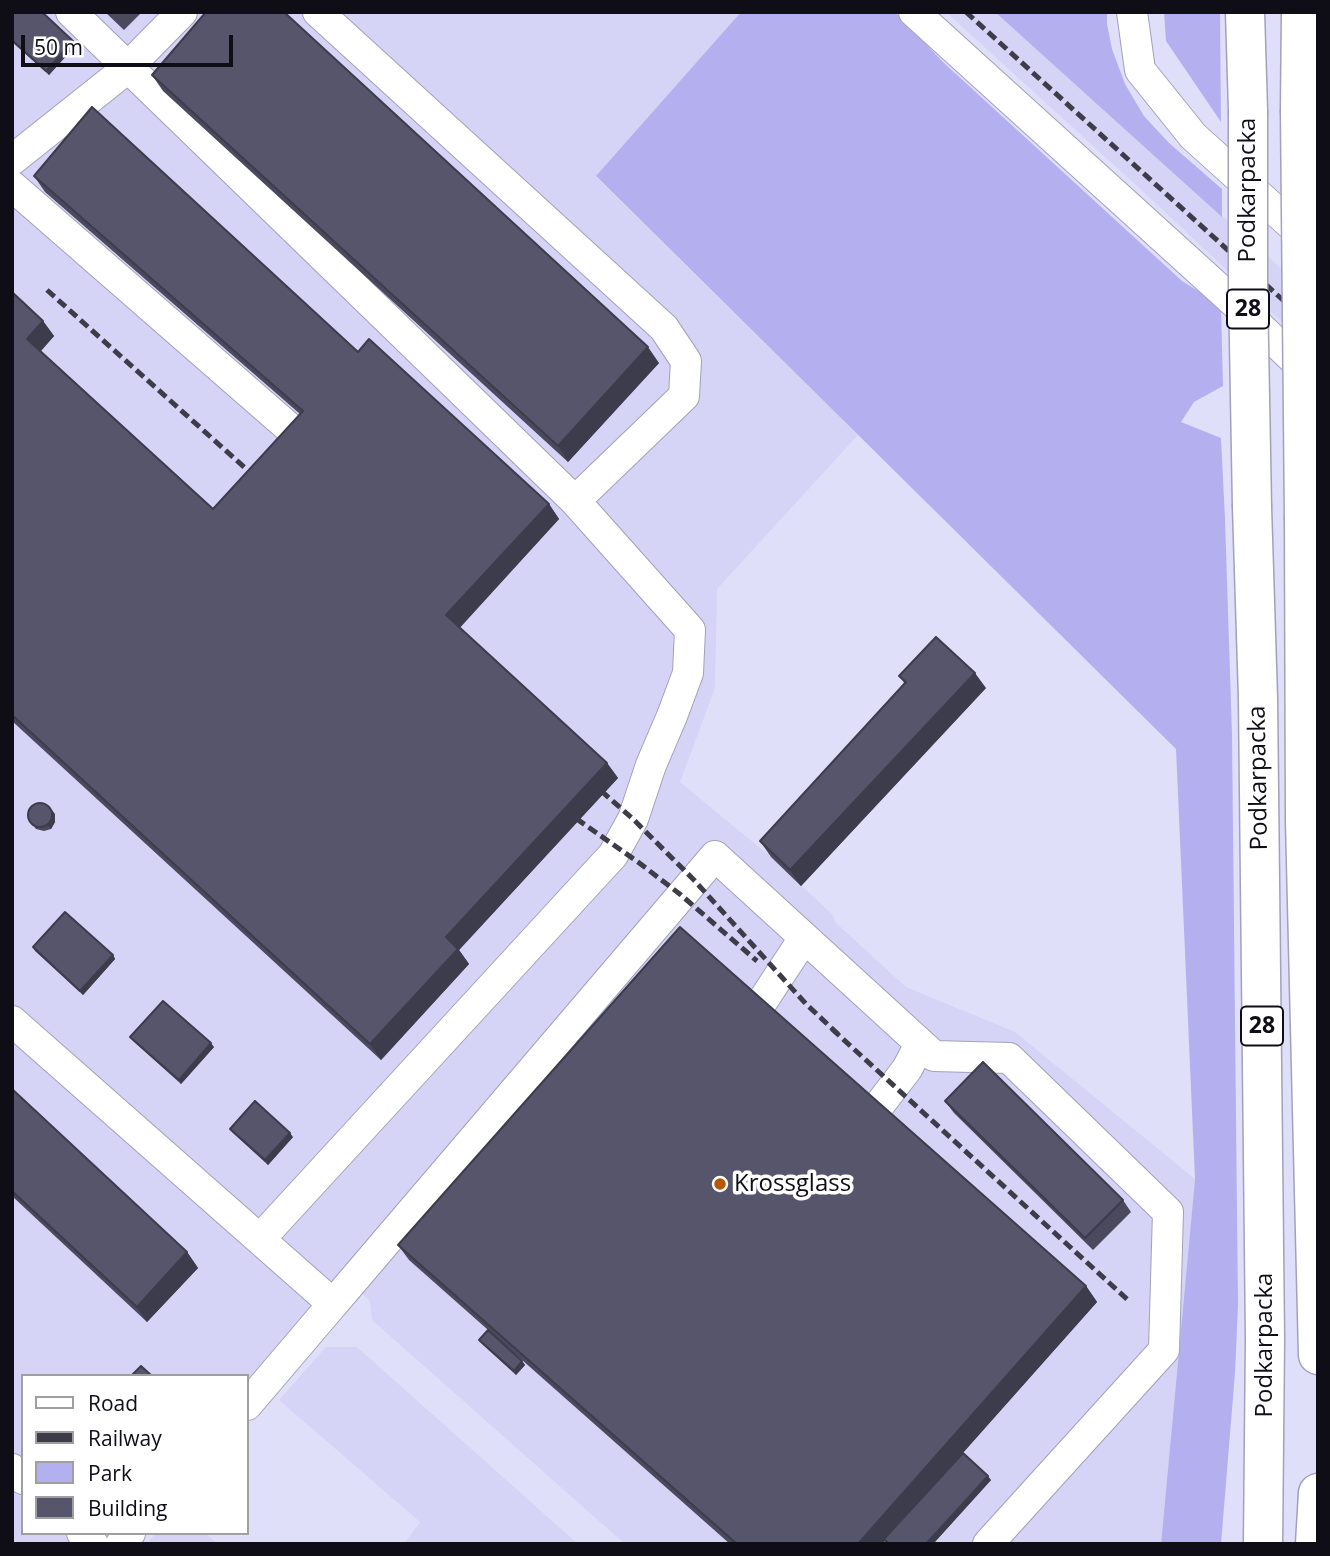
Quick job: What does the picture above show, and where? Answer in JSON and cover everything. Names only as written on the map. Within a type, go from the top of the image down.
[{"type":"main road","name":"Podkarpacka","points":[[1245,12],[1251,508],[1258,698],[1265,1338],[1263,1544]]},
{"type":"main road","name":"Podkarpacka","points":[[1301,12],[1305,821],[1318,1355]]},
{"type":"main road","points":[[1315,1544],[1318,1493]]},
{"type":"street","points":[[71,12],[575,501],[690,630],[688,673],[651,765],[633,819],[613,855],[260,1239]]},
{"type":"street","points":[[12,160],[128,67],[182,12]]},
{"type":"street","points":[[318,12],[664,328],[686,361],[684,396],[575,501]]},
{"type":"street","points":[[914,12],[1236,304],[1318,383]]},
{"type":"street","points":[[1132,12],[1140,70],[1192,136],[1307,239],[1318,242]]},
{"type":"street","points":[[12,186],[294,432]]},
{"type":"street","points":[[248,1404],[715,856],[934,1056],[1009,1058],[1168,1212],[1164,1350],[988,1544]]},
{"type":"street","points":[[760,1004],[804,938]]},
{"type":"street","points":[[12,1021],[333,1304]]},
{"type":"street","points":[[877,1108],[907,1069],[920,1044]]},
{"type":"shaded area","points":[[12,12],[741,12],[596,177],[858,435],[717,589],[715,688],[680,782],[771,857],[833,915],[835,922],[906,987],[1015,1032],[1195,1179],[1161,1544],[625,1544],[372,1320],[370,1301],[342,1275],[248,1385],[248,1374],[21,1374],[21,1535],[116,1535],[108,1544],[12,1544]]},
{"type":"shaded area","points":[[946,12],[995,12],[1312,296],[1318,356],[1148,196]]},
{"type":"shaded area","points":[[326,1347],[357,1347],[578,1544],[404,1544],[420,1522],[279,1400]]},
{"type":"shaded area","points":[[154,1535],[207,1535],[218,1544],[147,1544]]},
{"type":"green space","points":[[741,12],[895,12],[944,63],[1182,281],[1221,305],[1223,386],[1194,402],[1181,422],[1221,438],[1225,519],[1232,734],[1238,1306],[1221,1544],[1161,1544],[1195,1179],[1176,749],[596,176]]},
{"type":"green space","points":[[995,12],[1107,12],[1112,49],[1125,84],[1144,116],[1169,143],[1222,189],[1222,217]]},
{"type":"green space","points":[[1164,12],[1220,12],[1221,122],[1166,41]]},
{"type":"building","points":[[12,12],[42,12],[73,41],[46,71],[12,40]]},
{"type":"building","points":[[206,12],[284,12],[648,347],[558,446],[152,75]]},
{"type":"building","points":[[92,107],[358,352],[369,339],[549,504],[446,615],[607,763],[446,937],[458,949],[370,1044],[12,715],[12,292],[43,321],[27,339],[213,509],[303,411],[34,176]]},
{"type":"building","points":[[936,637],[975,673],[790,870],[760,841],[906,682],[899,676]]},
{"type":"building","points":[[40,803],[49,806],[52,815],[49,824],[40,827],[31,824],[28,815],[31,806]]},
{"type":"building","points":[[65,912],[113,955],[80,991],[33,947]]},
{"type":"building","name":"Krossglass","points":[[680,927],[1086,1286],[858,1544],[737,1544],[398,1245]]},
{"type":"building","points":[[163,1001],[211,1043],[179,1080],[130,1037]]},
{"type":"building","points":[[983,1062],[1123,1200],[1085,1238],[945,1101]]},
{"type":"building","points":[[12,1089],[187,1252],[137,1307],[12,1191]]},
{"type":"building","points":[[255,1101],[290,1133],[265,1160],[230,1129]]},
{"type":"building","points":[[488,1330],[522,1361],[514,1371],[479,1340]]},
{"type":"building","points":[[141,1366],[150,1374],[133,1374]]},
{"type":"building","points":[[963,1453],[988,1476],[926,1544],[889,1544],[884,1539]]},
{"type":"railway","points":[[966,12],[1318,332]]},
{"type":"railway","points":[[47,290],[263,484]]},
{"type":"railway","points":[[590,781],[633,819],[694,880],[806,1004],[839,1035]]},
{"type":"railway","points":[[564,810],[681,895],[757,961]]},
{"type":"railway","points":[[832,1029],[1129,1301]]},
{"type":"place","name":"Krossglass","points":[[720,1184]]}]
